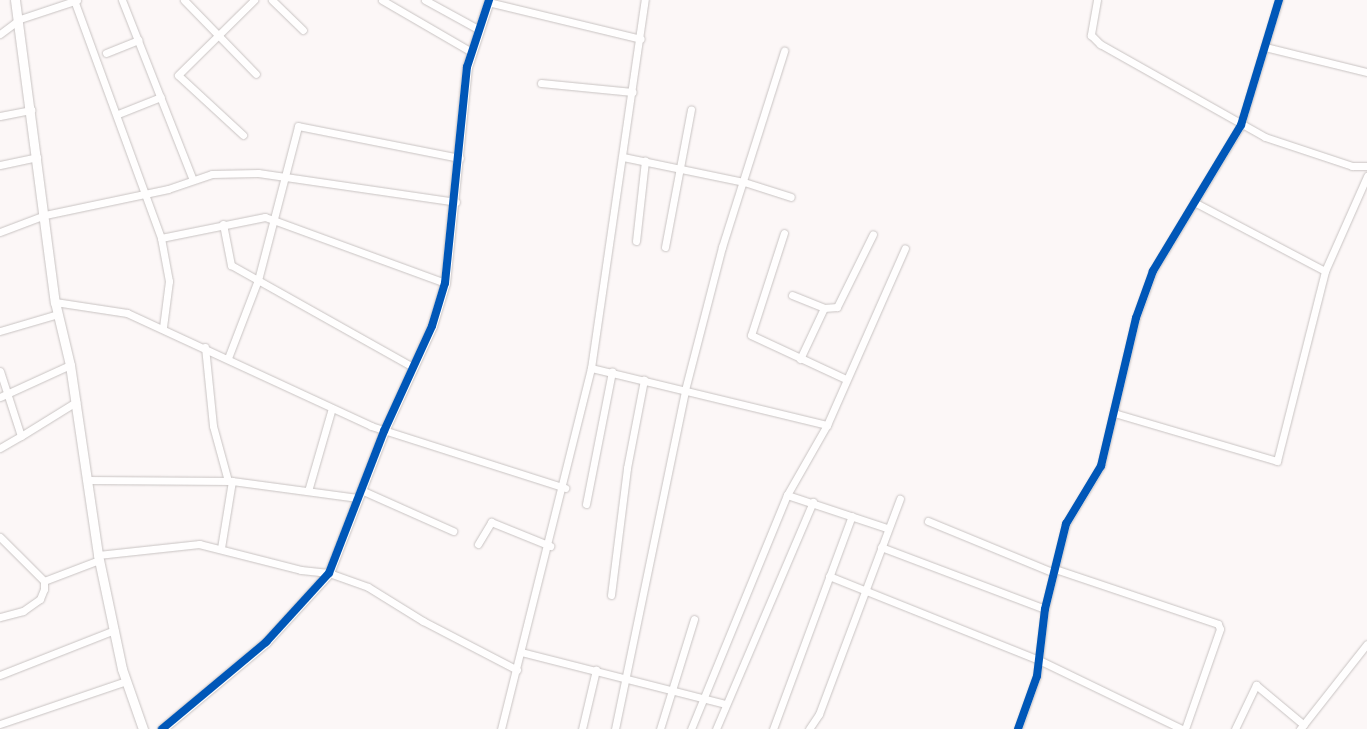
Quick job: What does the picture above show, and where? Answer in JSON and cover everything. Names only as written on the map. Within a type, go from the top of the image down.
[{"type":"street","points":[[15,0],[20,19],[55,302],[70,365],[99,557],[126,681],[143,729]]},
{"type":"street","points":[[0,34],[20,19],[75,0],[149,193],[161,238],[169,281],[163,327]]},
{"type":"street","points":[[122,0],[194,180]]},
{"type":"street","points":[[184,0],[256,74]]},
{"type":"street","points":[[243,135],[179,80],[182,70],[219,37],[254,0]]},
{"type":"street","points":[[272,0],[303,30]]},
{"type":"street","points":[[382,0],[470,51]]},
{"type":"street","points":[[426,0],[478,29]]},
{"type":"street","points":[[501,729],[565,488],[592,368],[641,39],[645,0]]},
{"type":"street","points":[[1097,0],[1091,35],[1100,44],[1194,94],[1241,125],[1343,163],[1367,166]]},
{"type":"street","points":[[1021,728],[1039,660],[1045,609],[1066,524],[1102,466],[1136,318],[1150,281],[1194,202],[1241,125],[1279,0]]},
{"type":"street","points":[[162,729],[266,642],[329,573],[384,430],[413,368],[445,283],[457,202],[470,51],[488,1],[641,39]]},
{"type":"street","points":[[106,53],[138,40]]},
{"type":"street","points":[[1266,47],[1367,72]]},
{"type":"street","points":[[615,729],[685,390],[744,182],[784,51]]},
{"type":"street","points":[[541,83],[633,92]]},
{"type":"street","points":[[118,114],[161,97]]},
{"type":"street","points":[[665,247],[677,168],[691,109]]},
{"type":"street","points":[[0,116],[31,110]]},
{"type":"street","points":[[228,358],[258,280],[288,178],[298,126],[460,158]]},
{"type":"street","points":[[0,165],[37,157]]},
{"type":"street","points":[[623,157],[744,182],[791,197]]},
{"type":"street","points":[[636,241],[646,161]]},
{"type":"street","points":[[0,232],[45,215],[149,193],[212,174],[288,178],[457,202]]},
{"type":"street","points":[[1114,413],[1277,461],[1325,271],[1367,176]]},
{"type":"street","points":[[1194,202],[1325,271]]},
{"type":"street","points":[[161,238],[256,216],[276,219],[445,283]]},
{"type":"street","points":[[223,224],[231,264],[413,368]]},
{"type":"street","points":[[784,233],[749,330],[754,338],[846,379]]},
{"type":"street","points":[[792,295],[824,308],[837,307],[873,234]]},
{"type":"street","points":[[691,729],[787,495],[827,425],[905,248]]},
{"type":"street","points":[[55,302],[127,313],[163,327],[332,408],[384,430],[565,488]]},
{"type":"street","points":[[800,359],[824,308]]},
{"type":"street","points":[[0,331],[58,314]]},
{"type":"street","points":[[205,347],[213,426],[230,481],[221,548]]},
{"type":"street","points":[[3,395],[70,365]]},
{"type":"street","points":[[592,368],[827,425]]},
{"type":"street","points":[[0,371],[3,395],[20,436]]},
{"type":"street","points":[[586,504],[612,372]]},
{"type":"street","points":[[612,595],[627,468],[644,380]]},
{"type":"street","points":[[0,448],[76,402]]},
{"type":"street","points":[[308,492],[332,408]]},
{"type":"street","points":[[87,480],[230,481],[308,492],[360,494],[453,531]]},
{"type":"street","points":[[787,495],[888,528]]},
{"type":"street","points":[[809,729],[865,593],[900,498]]},
{"type":"street","points":[[716,729],[813,502]]},
{"type":"street","points":[[773,729],[852,516]]},
{"type":"street","points":[[829,576],[865,593],[1039,660],[1184,729],[1220,629],[1218,624],[1054,571],[928,521]]},
{"type":"street","points":[[478,544],[491,522],[550,546]]},
{"type":"street","points":[[0,537],[44,581]]},
{"type":"street","points":[[44,581],[99,557],[199,544],[221,548],[301,570],[329,573],[368,586],[423,621],[517,670]]},
{"type":"street","points":[[881,546],[1045,609]]},
{"type":"street","points":[[0,617],[23,611],[40,599],[44,581]]},
{"type":"street","points":[[660,729],[694,619]]},
{"type":"street","points":[[0,675],[114,630]]},
{"type":"street","points":[[1235,729],[1256,685],[1302,727],[1364,653],[1367,644]]},
{"type":"street","points":[[522,652],[726,704]]},
{"type":"street","points":[[582,729],[596,670]]},
{"type":"street","points":[[0,724],[126,681]]},
{"type":"cycle path","points":[[162,729],[266,642],[329,573],[384,431],[432,326],[445,283],[467,67],[489,0]]},
{"type":"cycle path","points":[[1018,729],[1037,676],[1045,609],[1066,524],[1101,466],[1136,318],[1153,271],[1241,125],[1279,0]]}]
